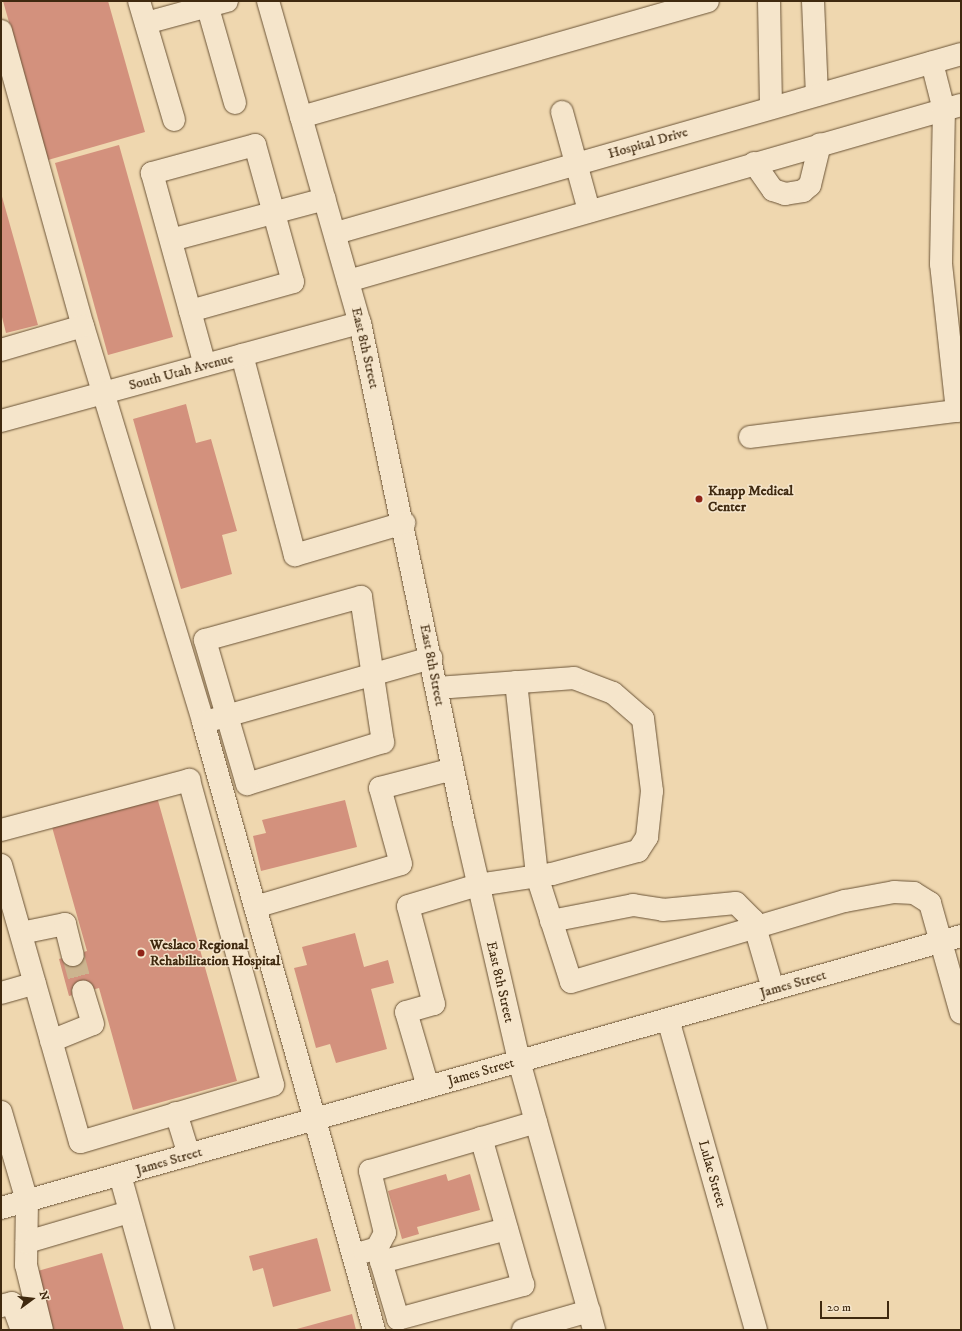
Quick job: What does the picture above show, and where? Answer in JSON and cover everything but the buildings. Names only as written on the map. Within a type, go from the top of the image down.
[{"type":"street","points":[[139,1],[174,120]]},
{"type":"street","name":"East 8th Street","points":[[268,1],[336,234],[360,323],[404,523],[453,769],[478,885],[519,1061],[592,1321]]},
{"type":"street","points":[[301,116],[708,1]]},
{"type":"street","points":[[769,1],[771,108]]},
{"type":"street","points":[[813,1],[817,95]]},
{"type":"street","points":[[146,23],[214,3],[235,103]]},
{"type":"street","points":[[1,31],[83,326],[203,722],[317,1119],[374,1330]]},
{"type":"street","name":"Hospital Drive","points":[[336,234],[961,54]]},
{"type":"street","points":[[750,436],[957,411],[941,264],[952,107],[932,63]]},
{"type":"street","points":[[348,281],[952,107]]},
{"type":"street","points":[[562,112],[589,211]]},
{"type":"street","points":[[754,163],[773,190],[785,194],[803,191],[810,185],[820,144]]},
{"type":"street","points":[[190,311],[293,282],[275,212],[255,145],[152,173],[171,240],[190,311],[205,365]]},
{"type":"street","points":[[171,240],[325,199]]},
{"type":"street","name":"South Utah Avenue","points":[[1,421],[360,323]]},
{"type":"street","points":[[1,350],[83,326]]},
{"type":"street","points":[[242,355],[295,555],[404,523]]},
{"type":"street","points":[[361,597],[372,674],[383,742],[247,784],[204,640],[361,597]]},
{"type":"street","points":[[203,722],[431,658]]},
{"type":"street","points":[[428,1087],[406,1012],[434,1004],[408,906],[478,885],[537,876],[638,851],[647,837],[652,791],[643,719],[636,709],[613,693],[574,678],[437,688]]},
{"type":"street","points":[[516,682],[537,876],[571,982],[845,902],[894,892],[914,893],[930,903],[951,939],[961,1013]]},
{"type":"street","points":[[230,930],[257,914],[401,864],[380,788],[453,769]]},
{"type":"street","points":[[1,830],[189,780],[273,1085],[80,1142],[1,865]]},
{"type":"street","points":[[551,922],[633,905],[663,910],[736,903],[744,908],[755,928],[773,989]]},
{"type":"street","points":[[21,933],[64,924],[74,955]]},
{"type":"street","name":"James Street","points":[[1,1208],[951,939]]},
{"type":"street","points":[[1,993],[35,983]]},
{"type":"street","points":[[51,1041],[93,1024],[83,992]]},
{"type":"street","name":"Lulac Street","points":[[668,1019],[756,1330]]},
{"type":"street","points":[[1,1112],[27,1201],[26,1265],[42,1330]]},
{"type":"street","points":[[176,1113],[189,1155]]},
{"type":"street","points":[[481,1138],[523,1285],[398,1319],[379,1255],[386,1233],[370,1171],[481,1138],[536,1122]]},
{"type":"street","points":[[120,1175],[162,1330]]},
{"type":"street","points":[[27,1242],[130,1212]]},
{"type":"street","points":[[354,1256],[379,1255],[507,1229]]},
{"type":"street","points":[[1,1306],[12,1303],[22,1330]]},
{"type":"street","points":[[528,1329],[592,1321]]},
{"type":"tunnel","points":[[73,955],[83,992]]},
{"type":"place","name":"Knapp Medical Center","points":[[699,499]]},
{"type":"place","name":"Weslaco Regional Rehabilitation Hospital","points":[[141,953]]}]
